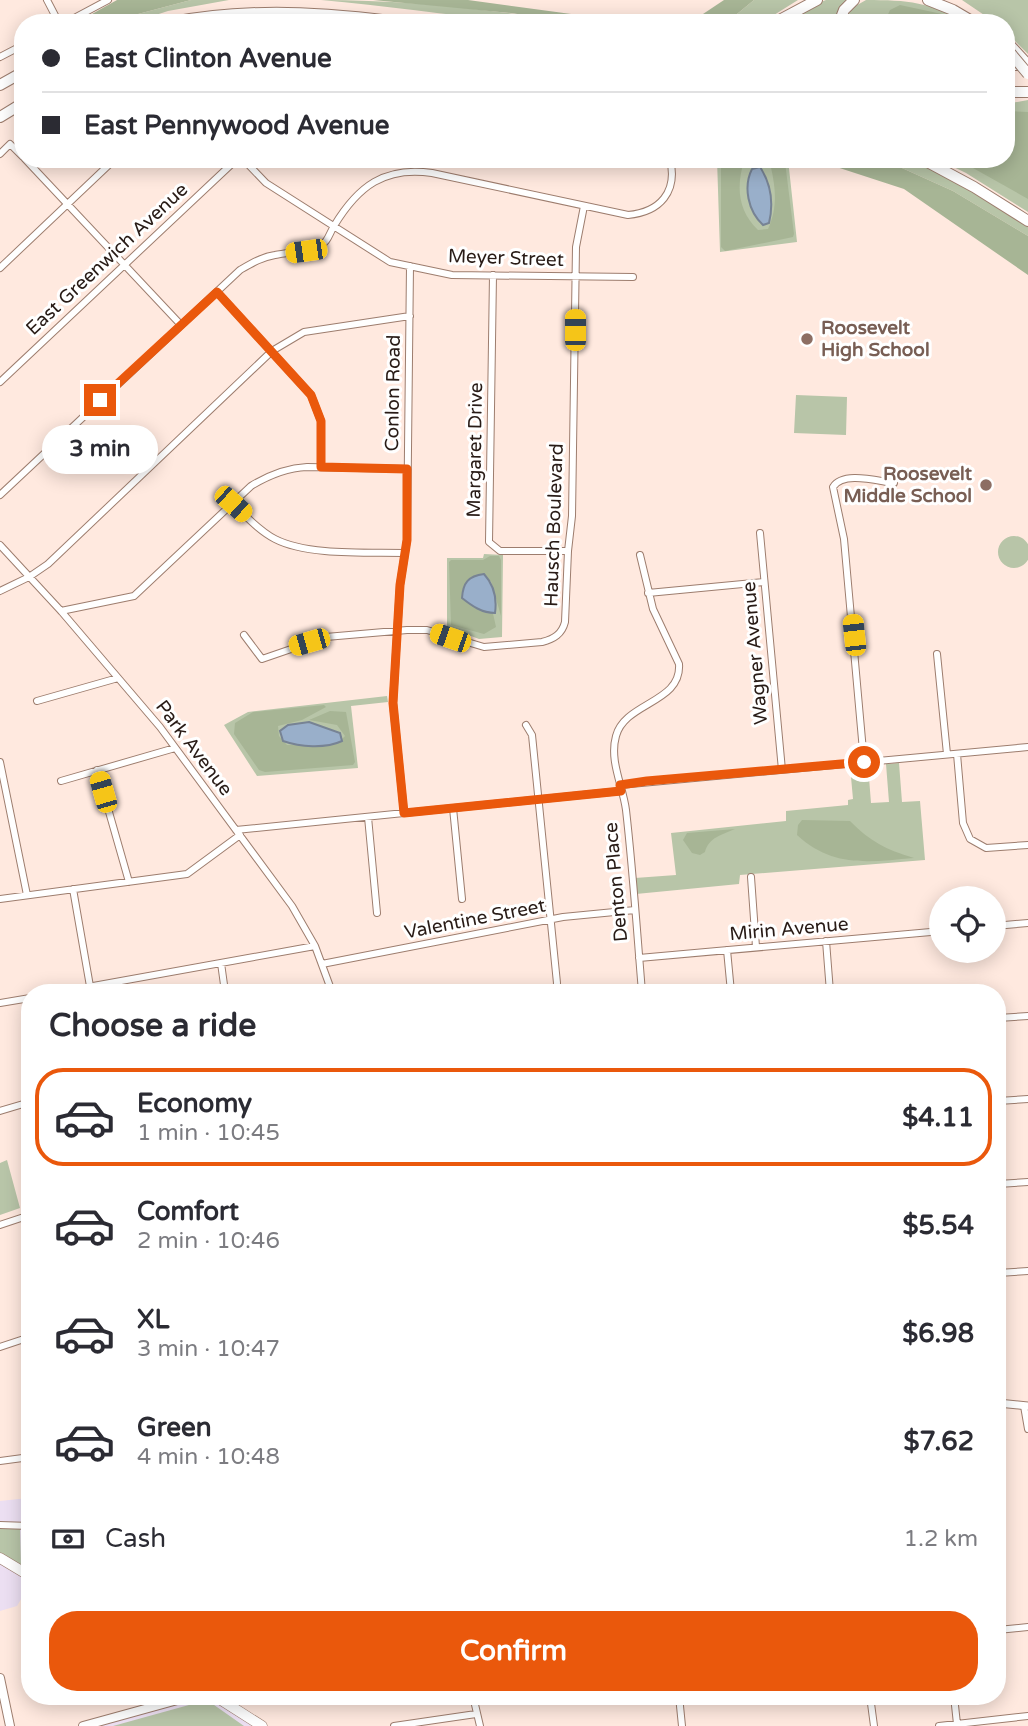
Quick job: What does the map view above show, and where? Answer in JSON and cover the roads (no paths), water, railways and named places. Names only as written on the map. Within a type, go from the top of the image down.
[{"type":"highway","points":[[780,14],[801,0]]},
{"type":"highway","points":[[791,14],[817,0]]},
{"type":"highway","points":[[842,14],[854,0]]},
{"type":"highway","points":[[928,0],[960,14]]},
{"type":"highway","points":[[947,0],[970,14]]},
{"type":"highway","points":[[225,14],[291,11],[331,14]]},
{"type":"highway","points":[[1015,53],[1028,65]]},
{"type":"highway","points":[[1015,56],[1028,74]]},
{"type":"highway","points":[[938,168],[1028,221]]},
{"type":"main road","points":[[0,1558],[21,1571]]},
{"type":"main road","points":[[0,1678],[10,1726]]},
{"type":"main road","points":[[83,1726],[159,1705]]},
{"type":"main road","points":[[229,1705],[262,1726]]},
{"type":"street","points":[[82,14],[108,0]]},
{"type":"street","points":[[0,154],[10,144],[14,148]]},
{"type":"street","points":[[34,168],[181,325]]},
{"type":"street","points":[[0,268],[106,168]]},
{"type":"street","name":"East Greenwich Avenue","points":[[0,382],[227,168]]},
{"type":"street","name":"Meyer Street","points":[[252,168],[266,183],[390,262],[452,275],[633,277]]},
{"type":"street","points":[[0,495],[240,270],[257,259],[318,247],[329,238],[355,198],[370,184],[386,175],[406,170],[432,173],[628,215],[642,214],[655,208],[667,194],[672,177],[671,168]]},
{"type":"street","name":"Hausch Boulevard","points":[[244,635],[262,659],[326,637],[427,630],[473,646],[484,647],[531,644],[550,640],[561,632],[565,622],[572,516],[576,247],[584,206]]},
{"type":"street","name":"Conlon Road","points":[[404,813],[393,703],[400,585],[405,553],[410,266]]},
{"type":"street","name":"Margaret Drive","points":[[493,275],[489,542],[500,551],[568,551]]},
{"type":"street","points":[[217,292],[303,384],[316,405],[321,421],[321,467]]},
{"type":"street","points":[[0,592],[48,564],[272,351],[304,332],[410,316]]},
{"type":"street","points":[[61,611],[134,596],[251,486],[269,476],[293,468],[407,469]]},
{"type":"street","points":[[864,762],[844,541],[833,487],[844,478],[894,483]]},
{"type":"street","points":[[233,504],[263,532],[290,545],[310,549],[405,553]]},
{"type":"street","name":"Wagner Avenue","points":[[760,533],[782,770]]},
{"type":"street","name":"Park Avenue","points":[[0,545],[61,611],[175,748],[292,906],[315,946],[329,984]]},
{"type":"street","name":"Denton Place","points":[[640,555],[653,609],[679,664],[680,673],[669,690],[629,717],[618,729],[614,750],[626,807],[641,984]]},
{"type":"street","points":[[648,593],[764,582]]},
{"type":"street","points":[[937,654],[947,754]]},
{"type":"street","points":[[37,701],[118,678]]},
{"type":"street","points":[[526,725],[532,735],[555,984]]},
{"type":"street","points":[[0,899],[187,874],[238,833],[578,796],[620,788],[782,770],[1028,747]]},
{"type":"street","points":[[61,780],[175,748]]},
{"type":"street","points":[[957,754],[963,823],[967,835],[977,845],[986,848],[1028,845]]},
{"type":"street","points":[[0,765],[27,895]]},
{"type":"street","points":[[97,770],[129,882]]},
{"type":"street","points":[[453,808],[462,899]]},
{"type":"street","points":[[368,817],[377,913]]},
{"type":"street","points":[[751,877],[756,947]]},
{"type":"street","points":[[73,889],[90,984]]},
{"type":"street","name":"Valentine Street","points":[[322,964],[563,917],[635,910]]},
{"type":"street","points":[[1006,925],[1028,923]]},
{"type":"street","name":"Mirin Avenue","points":[[639,958],[929,932]]},
{"type":"street","points":[[826,941],[829,984]]},
{"type":"street","points":[[120,984],[315,946]]},
{"type":"street","points":[[727,950],[729,984]]},
{"type":"street","points":[[221,963],[224,984]]},
{"type":"street","points":[[0,1003],[21,1000]]},
{"type":"street","points":[[1006,1017],[1028,1016]]},
{"type":"street","points":[[1006,1100],[1028,1099]]},
{"type":"street","points":[[0,1111],[21,1105]]},
{"type":"street","points":[[1006,1183],[1028,1182]]},
{"type":"street","points":[[0,1225],[21,1218]]},
{"type":"street","points":[[1006,1272],[1028,1271]]},
{"type":"street","points":[[0,1347],[21,1341]]},
{"type":"street","points":[[1006,1405],[1026,1406],[1028,1429]]},
{"type":"street","points":[[0,1461],[21,1458]]},
{"type":"street","points":[[0,1525],[21,1526]]},
{"type":"street","points":[[1006,1629],[1028,1627]]},
{"type":"street","points":[[474,1705],[480,1726]]},
{"type":"street","points":[[680,1705],[682,1726]]},
{"type":"street","points":[[871,1705],[874,1726]]},
{"type":"street","points":[[955,1705],[957,1724]]},
{"type":"street","points":[[394,1726],[476,1714]]},
{"type":"street","points":[[939,1726],[1028,1716]]},
{"type":"water","points":[[761,168],[769,187],[769,223],[763,225],[748,198],[752,169]]},
{"type":"water","points":[[484,574],[494,592],[495,613],[477,608],[462,598],[467,581]]},
{"type":"water","points":[[309,722],[340,733],[342,741],[312,746],[283,741],[280,731],[288,725]]},
{"type":"place","name":"Roosevelt High School","points":[[807,339]]},
{"type":"place","name":"Roosevelt Middle School","points":[[986,485]]}]
